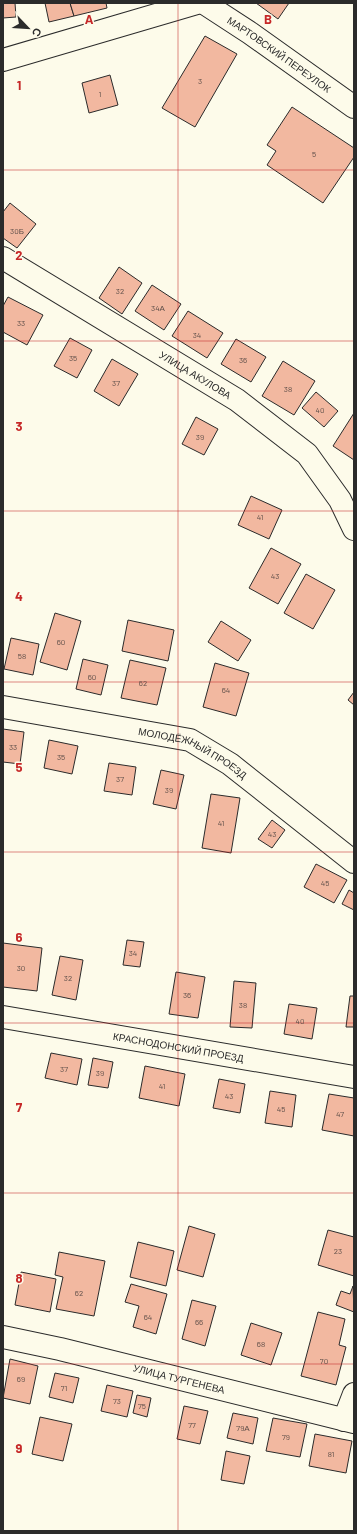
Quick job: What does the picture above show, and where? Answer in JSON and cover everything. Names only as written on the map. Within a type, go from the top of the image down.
[{"type":"street","points":[[3,60],[198,3]]},
{"type":"street","name":"МАРТОВСКИЙ ПЕРЕУЛОК","points":[[204,3],[250,33],[354,107]]},
{"type":"street","name":"УЛИЦА АКУЛОВА","points":[[3,258],[237,400],[307,454],[340,500],[354,528]]},
{"type":"street","name":"МОЛОДЁЖНЫЙ ПРОЕЗД","points":[[3,707],[190,740],[230,764],[354,862]]},
{"type":"street","name":"КРАСНОДОНСКИЙ ПРОЕЗД","points":[[3,1018],[354,1077]]},
{"type":"street","name":"УЛИЦА ТУРГЕНЕВА","points":[[3,1338],[60,1349],[349,1421]]},
{"type":"street","points":[[349,1421],[354,1394]]},
{"type":"building","points":[[3,3],[15,3],[16,17],[3,18]]},
{"type":"building","points":[[45,3],[70,3],[74,16],[49,22]]},
{"type":"building","points":[[70,3],[106,3],[107,8],[74,16]]},
{"type":"building","points":[[256,3],[289,3],[278,19]]},
{"type":"building","points":[[205,36],[237,54],[195,127],[162,108]]},
{"type":"building","points":[[110,75],[118,105],[89,113],[82,83]]},
{"type":"building","points":[[292,107],[354,148],[354,157],[323,203],[267,165],[276,151],[267,145]]},
{"type":"building","points":[[10,203],[36,224],[17,248],[3,238],[3,212]]},
{"type":"building","points":[[119,267],[142,283],[122,314],[99,298]]},
{"type":"building","points":[[152,285],[181,304],[164,330],[135,311]]},
{"type":"building","points":[[8,297],[43,315],[27,345],[3,332],[3,306]]},
{"type":"building","points":[[188,311],[223,333],[207,358],[172,336]]},
{"type":"building","points":[[70,338],[92,350],[77,378],[54,366]]},
{"type":"building","points":[[236,339],[266,357],[251,382],[221,364]]},
{"type":"building","points":[[112,359],[138,374],[119,406],[94,391]]},
{"type":"building","points":[[283,361],[315,381],[294,415],[262,396]]},
{"type":"building","points":[[316,392],[338,411],[324,427],[302,408]]},
{"type":"building","points":[[354,413],[354,460],[333,446]]},
{"type":"building","points":[[196,417],[218,429],[204,455],[182,444]]},
{"type":"building","points":[[251,496],[282,510],[269,539],[238,525]]},
{"type":"building","points":[[271,548],[301,564],[278,604],[249,588]]},
{"type":"building","points":[[306,574],[335,590],[313,629],[284,613]]},
{"type":"building","points":[[55,613],[81,621],[67,670],[40,662]]},
{"type":"building","points":[[128,620],[174,630],[168,661],[122,651]]},
{"type":"building","points":[[221,621],[251,640],[238,661],[208,642]]},
{"type":"building","points":[[11,638],[39,644],[33,675],[4,669]]},
{"type":"building","points":[[83,659],[108,665],[101,695],[76,689]]},
{"type":"building","points":[[130,660],[166,668],[157,705],[121,698]]},
{"type":"building","points":[[215,663],[249,673],[236,716],[203,707]]},
{"type":"building","points":[[354,692],[354,705],[348,700]]},
{"type":"building","points":[[3,729],[24,732],[20,764],[3,762]]},
{"type":"building","points":[[49,740],[78,746],[72,774],[44,768]]},
{"type":"building","points":[[109,763],[136,767],[132,795],[104,791]]},
{"type":"building","points":[[161,770],[184,775],[176,809],[153,804]]},
{"type":"building","points":[[211,794],[240,798],[231,853],[202,848]]},
{"type":"building","points":[[272,820],[285,830],[272,848],[258,839]]},
{"type":"building","points":[[316,864],[347,880],[334,903],[304,887]]},
{"type":"building","points":[[349,890],[354,893],[354,910],[342,904]]},
{"type":"building","points":[[127,940],[144,942],[140,967],[123,965]]},
{"type":"building","points":[[3,943],[42,948],[37,991],[3,987]]},
{"type":"building","points":[[60,956],[83,960],[76,1000],[52,995]]},
{"type":"building","points":[[176,972],[205,977],[198,1018],[169,1014]]},
{"type":"building","points":[[234,981],[256,983],[252,1028],[230,1027]]},
{"type":"building","points":[[350,996],[354,996],[354,1027],[346,1027]]},
{"type":"building","points":[[289,1004],[317,1008],[312,1039],[284,1034]]},
{"type":"building","points":[[51,1053],[82,1059],[77,1085],[45,1078]]},
{"type":"building","points":[[93,1058],[113,1062],[108,1088],[88,1085]]},
{"type":"building","points":[[145,1066],[185,1074],[179,1106],[139,1098]]},
{"type":"building","points":[[219,1079],[245,1084],[240,1113],[213,1108]]},
{"type":"building","points":[[270,1091],[296,1095],[292,1127],[265,1123]]},
{"type":"building","points":[[329,1094],[354,1098],[354,1136],[322,1130]]},
{"type":"building","points":[[189,1226],[215,1234],[203,1277],[177,1270]]},
{"type":"building","points":[[328,1230],[354,1237],[354,1276],[318,1265]]},
{"type":"building","points":[[138,1242],[174,1251],[166,1286],[130,1277]]},
{"type":"building","points":[[59,1252],[105,1261],[94,1316],[56,1309],[63,1277],[55,1275]]},
{"type":"building","points":[[21,1272],[56,1279],[50,1312],[15,1305]]},
{"type":"building","points":[[131,1284],[167,1294],[156,1334],[133,1327],[139,1306],[125,1302]]},
{"type":"building","points":[[353,1286],[354,1312],[336,1305],[341,1291],[350,1294]]},
{"type":"building","points":[[192,1300],[216,1306],[205,1346],[182,1339]]},
{"type":"building","points":[[318,1312],[345,1319],[339,1345],[346,1347],[336,1385],[301,1376]]},
{"type":"building","points":[[251,1323],[282,1333],[271,1365],[241,1355]]},
{"type":"building","points":[[10,1359],[38,1366],[30,1404],[3,1398]]},
{"type":"building","points":[[55,1373],[79,1378],[73,1403],[49,1397]]},
{"type":"building","points":[[107,1385],[133,1391],[127,1417],[101,1411]]},
{"type":"building","points":[[137,1395],[151,1398],[147,1417],[133,1413]]},
{"type":"building","points":[[184,1406],[208,1411],[200,1444],[177,1439]]},
{"type":"building","points":[[233,1413],[258,1418],[253,1444],[227,1438]]},
{"type":"building","points":[[40,1417],[72,1424],[63,1461],[32,1454]]},
{"type":"building","points":[[273,1418],[307,1424],[300,1457],[266,1451]]},
{"type":"building","points":[[315,1434],[352,1441],[346,1473],[309,1466]]},
{"type":"building","points":[[226,1451],[250,1456],[244,1484],[221,1480]]}]
